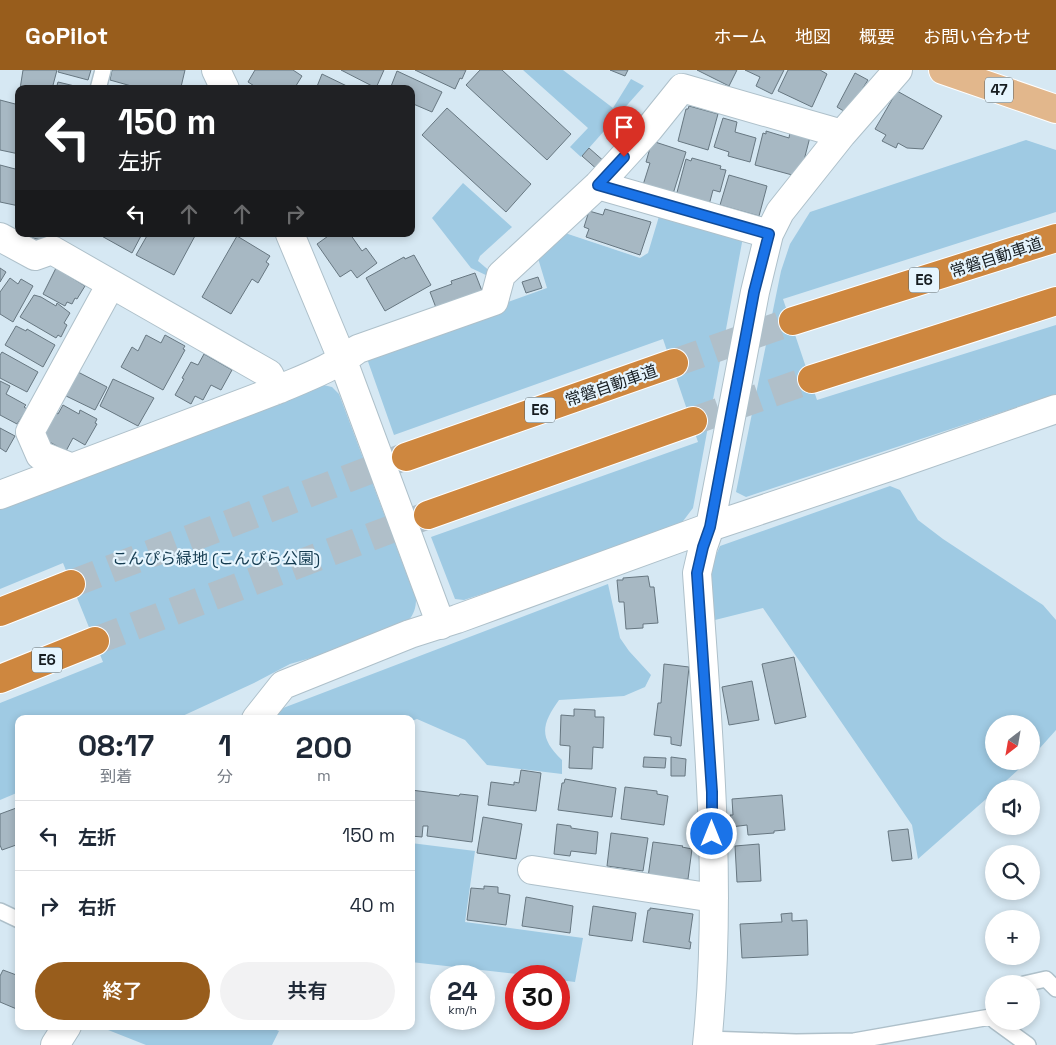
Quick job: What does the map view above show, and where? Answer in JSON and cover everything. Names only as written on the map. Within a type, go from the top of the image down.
[{"type":"highway","name":"常磐自動車道","points":[[793,321],[1056,238]]},
{"type":"highway","points":[[812,379],[1056,301]]},
{"type":"highway","name":"常磐自動車道","points":[[406,457],[674,363]]},
{"type":"highway","points":[[428,515],[693,421]]},
{"type":"highway","points":[[0,612],[71,584]]},
{"type":"highway","name":"E6","points":[[0,679],[95,641]]},
{"type":"main road","name":"47","points":[[943,70],[1056,109]]},
{"type":"street","points":[[216,70],[223,85]]},
{"type":"street","points":[[707,1042],[714,898],[712,792],[697,573],[710,527],[754,292],[769,234],[780,212],[842,134],[898,70]]},
{"type":"street","points":[[0,494],[277,390],[343,361],[358,349],[494,301],[501,275],[598,185],[649,129],[682,88],[842,134]]},
{"type":"street","points":[[598,185],[769,234]]},
{"type":"street","points":[[0,237],[35,256],[54,242],[111,284],[269,374],[277,390]]},
{"type":"street","points":[[291,237],[343,361],[441,625]]},
{"type":"street","points":[[70,467],[40,455],[30,432],[111,284]]},
{"type":"street","points":[[259,715],[283,685],[410,634],[441,625],[710,527],[1056,409]]},
{"type":"street","points":[[532,870],[714,898]]},
{"type":"street","points":[[55,1045],[64,1030]]},
{"type":"lane","points":[[99,85],[103,70]]},
{"type":"lane","points":[[0,911],[15,918]]},
{"type":"lane","points":[[1040,980],[1046,979],[1056,989]]},
{"type":"lane","points":[[707,1042],[854,1040],[985,1019]]},
{"type":"lane","points":[[1009,1030],[1028,1045]]},
{"type":"green space","points":[[523,70],[563,70],[613,108],[631,79],[644,86],[581,157],[570,147],[588,128]]},
{"type":"green space","points":[[1026,140],[1056,150],[1056,212],[783,299],[817,400],[1056,325],[1056,394],[746,497],[736,492],[781,271],[790,244],[810,212]]},
{"type":"green space","points":[[463,183],[512,227],[480,256],[478,261],[492,273],[490,277],[471,268],[432,218]]},
{"type":"green space","points":[[660,213],[743,237],[693,508],[677,529],[464,600],[455,599],[431,537],[698,442],[663,339],[394,435],[365,353],[547,288],[537,255],[562,232],[640,258],[648,253]]},
{"type":"green space","name":"こんぴら緑地 (こんぴら公園)","points":[[319,384],[332,387],[339,394],[416,599],[416,605],[408,621],[359,644],[290,664],[185,715],[15,715],[15,794],[0,800],[0,703],[103,662],[63,563],[0,589],[0,504]]},
{"type":"green space","points":[[890,486],[900,490],[918,520],[943,539],[1043,605],[1056,620],[1056,730],[1040,748],[1040,715],[985,715],[985,770],[1018,770],[1007,780],[985,780],[985,800],[918,859],[912,825],[763,608],[711,621],[708,573],[720,546]]},
{"type":"green space","points":[[608,584],[620,638],[651,675],[645,687],[624,696],[559,700],[549,717],[545,731],[549,745],[562,760],[562,774],[487,765],[465,740],[415,720],[415,715],[269,715]]},
{"type":"green space","points":[[415,844],[475,851],[465,922],[583,938],[575,982],[570,981],[570,965],[505,965],[505,973],[495,972],[495,965],[437,965],[415,962]]},
{"type":"green space","points":[[108,1030],[279,1031],[272,1045],[146,1045]]},
{"type":"building","points":[[23,70],[57,70],[53,85],[21,85]]},
{"type":"building","points":[[59,70],[91,70],[88,80],[58,72]]},
{"type":"building","points":[[112,70],[185,70],[181,85],[128,85],[110,80]]},
{"type":"building","points":[[255,70],[293,70],[302,76],[296,85],[253,85],[248,82]]},
{"type":"building","points":[[341,70],[384,70],[377,85],[370,85]]},
{"type":"building","points":[[415,70],[466,70],[455,89]]},
{"type":"building","points":[[480,70],[502,70],[571,134],[547,160],[466,85]]},
{"type":"building","points":[[610,70],[628,70],[625,76]]},
{"type":"building","points":[[697,70],[737,70],[729,86]]},
{"type":"building","points":[[745,70],[784,70],[772,94],[756,86],[760,77]]},
{"type":"building","points":[[788,70],[820,70],[827,74],[812,107],[778,91]]},
{"type":"building","points":[[397,71],[442,92],[432,112],[415,105],[415,85],[392,85]]},
{"type":"building","points":[[855,73],[868,80],[847,113],[837,107]]},
{"type":"building","points":[[322,74],[345,85],[318,85]]},
{"type":"building","points":[[58,82],[70,85],[57,85]]},
{"type":"building","points":[[897,91],[942,116],[923,149],[907,148],[898,143],[896,148],[882,141],[886,135],[875,129]]},
{"type":"building","points":[[0,100],[15,104],[15,153],[0,150]]},
{"type":"building","points":[[689,106],[718,114],[708,150],[678,141],[686,109]]},
{"type":"building","points":[[447,108],[531,184],[506,212],[422,135]]},
{"type":"building","points":[[723,118],[737,122],[735,132],[756,138],[750,162],[728,156],[729,152],[714,147]]},
{"type":"building","points":[[766,131],[789,138],[790,132],[810,137],[802,168],[796,176],[755,165],[763,133],[766,134]]},
{"type":"building","points":[[652,141],[686,152],[673,194],[643,185],[650,163],[646,162]]},
{"type":"building","points":[[589,148],[606,163],[599,171],[582,156]]},
{"type":"building","points":[[692,158],[721,166],[720,169],[726,170],[720,192],[713,190],[709,205],[676,196],[686,159],[691,161]]},
{"type":"building","points":[[0,165],[15,169],[15,205],[0,202]]},
{"type":"building","points":[[729,175],[767,186],[759,216],[720,205]]},
{"type":"building","points":[[605,209],[651,222],[640,255],[586,237],[589,229],[584,227],[589,211],[603,215]]},
{"type":"building","points":[[29,237],[46,237],[45,241]]},
{"type":"building","points":[[103,237],[140,237],[132,253]]},
{"type":"building","points":[[146,237],[194,237],[174,275],[136,255]]},
{"type":"building","points":[[236,237],[270,256],[266,262],[269,264],[258,283],[252,279],[231,314],[202,297]]},
{"type":"building","points":[[327,237],[352,237],[362,251],[366,248],[377,263],[357,278],[351,270],[340,277],[317,244]]},
{"type":"building","points":[[414,255],[431,285],[385,311],[366,278],[404,257],[405,259]]},
{"type":"building","points":[[0,268],[6,272],[0,282]]},
{"type":"building","points":[[56,268],[85,286],[72,304],[67,302],[65,306],[43,294]]},
{"type":"building","points":[[475,273],[484,296],[438,313],[430,292],[452,284],[451,281]]},
{"type":"building","points":[[538,277],[542,288],[526,293],[522,282]]},
{"type":"building","points":[[10,278],[18,284],[21,279],[33,286],[13,322],[0,314],[0,292]]},
{"type":"building","points":[[34,295],[56,306],[57,303],[70,313],[64,323],[67,325],[61,337],[58,335],[56,338],[20,317]]},
{"type":"building","points":[[16,326],[26,331],[27,329],[55,345],[43,367],[5,345]]},
{"type":"building","points":[[146,335],[161,343],[165,335],[185,346],[183,349],[185,350],[163,390],[121,367],[132,347],[138,351]]},
{"type":"building","points":[[2,352],[38,372],[27,392],[0,378],[0,355]]},
{"type":"building","points":[[204,354],[232,370],[221,390],[211,385],[203,400],[195,396],[191,404],[175,395],[191,362],[198,365]]},
{"type":"building","points":[[76,371],[107,387],[95,410],[64,395]]},
{"type":"building","points":[[113,379],[154,398],[138,426],[100,406]]},
{"type":"building","points":[[0,381],[10,386],[6,394],[26,405],[24,407],[27,409],[17,424],[0,415]]},
{"type":"building","points":[[63,405],[79,414],[80,410],[97,419],[95,423],[97,424],[85,445],[73,438],[66,451],[42,438],[51,410],[58,414]]},
{"type":"building","points":[[0,428],[15,436],[6,452],[0,448]]},
{"type":"building","points":[[648,576],[650,587],[654,587],[658,623],[643,624],[643,628],[626,629],[624,602],[619,602],[617,580]]},
{"type":"building","points":[[794,657],[806,717],[775,724],[762,664]]},
{"type":"building","points":[[664,664],[689,667],[681,746],[671,744],[671,737],[654,735],[658,703],[661,703]]},
{"type":"building","points":[[752,681],[759,720],[729,725],[722,687]]},
{"type":"building","points":[[574,709],[595,710],[595,717],[604,717],[603,748],[593,747],[592,769],[569,768],[570,746],[560,745],[561,715],[574,716]]},
{"type":"building","points":[[644,757],[666,758],[665,768],[643,767]]},
{"type":"building","points":[[671,757],[686,759],[685,776],[671,776]]},
{"type":"building","points":[[521,770],[541,773],[536,811],[488,805],[491,782],[514,785],[514,782],[519,783]]},
{"type":"building","points":[[565,779],[616,788],[612,817],[558,810],[562,783],[564,783]]},
{"type":"building","points":[[625,787],[657,791],[657,794],[668,796],[664,825],[621,819]]},
{"type":"building","points":[[415,790],[459,796],[460,794],[478,796],[472,842],[427,836],[428,826],[423,826],[422,837],[415,836]]},
{"type":"building","points":[[782,795],[785,830],[748,835],[747,825],[731,827],[730,815],[733,815],[732,799]]},
{"type":"building","points":[[15,808],[15,845],[2,850],[0,845],[0,814]]},
{"type":"building","points":[[483,817],[522,824],[516,859],[477,853]]},
{"type":"building","points":[[557,824],[598,832],[596,854],[571,851],[570,856],[554,854]]},
{"type":"building","points":[[908,829],[912,859],[892,861],[888,831]]},
{"type":"building","points":[[611,833],[648,838],[643,871],[607,866]]},
{"type":"building","points":[[653,842],[692,849],[688,879],[676,878],[676,880],[648,877]]},
{"type":"building","points":[[759,844],[761,881],[737,882],[735,846]]},
{"type":"building","points":[[484,886],[498,887],[498,893],[510,895],[506,925],[467,920],[471,888],[484,889]]},
{"type":"building","points":[[526,897],[573,906],[570,933],[522,926]]},
{"type":"building","points":[[593,906],[636,913],[632,941],[589,935]]},
{"type":"building","points":[[650,908],[693,914],[689,942],[691,942],[690,949],[643,942],[648,910]]},
{"type":"building","points":[[792,913],[792,921],[807,920],[808,955],[742,958],[740,924],[782,922],[781,914]]},
{"type":"building","points":[[3,970],[15,974],[15,1008],[0,1002],[0,976]]},
{"type":"tunnel","points":[[674,363],[793,321]]},
{"type":"tunnel","points":[[693,421],[812,379]]},
{"type":"tunnel","points":[[71,584],[404,457]]},
{"type":"tunnel","points":[[95,641],[426,516]]},
{"type":"route","points":[[624,157],[598,185],[769,234],[754,292],[710,527],[697,573],[712,792],[712,834]]}]
